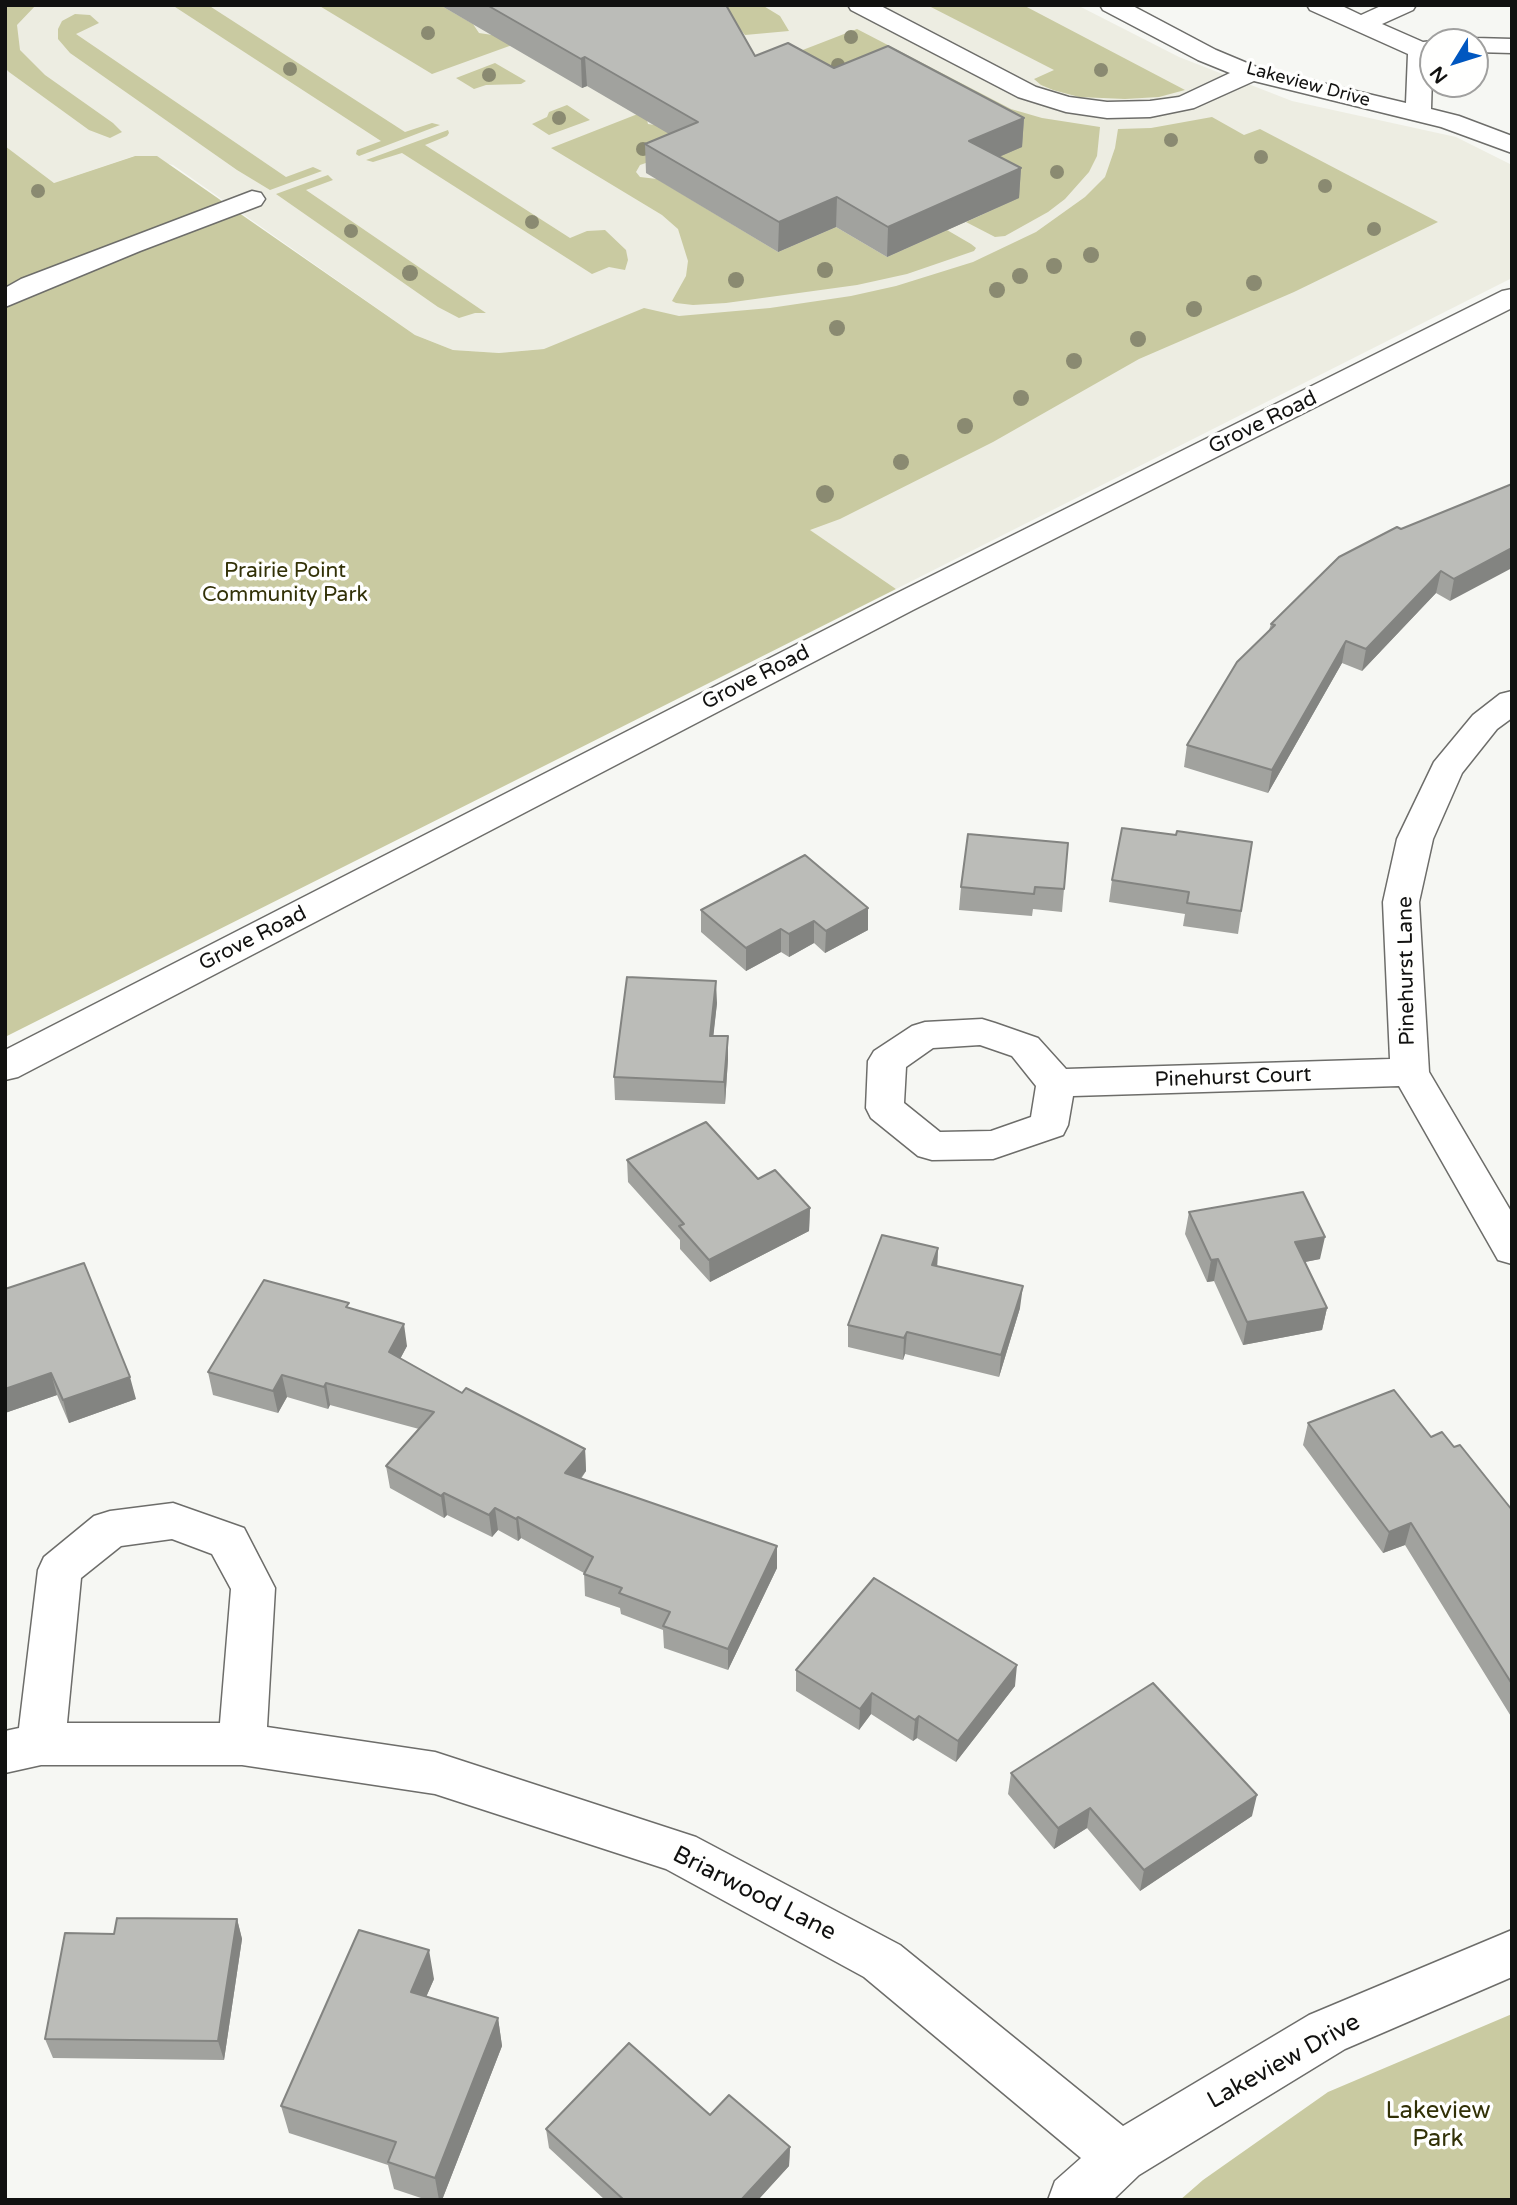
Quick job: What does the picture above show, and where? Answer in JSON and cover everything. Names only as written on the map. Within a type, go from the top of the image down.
[{"type":"street","points":[[860,5],[1027,92],[1066,104],[1107,110],[1161,107],[1196,99],[1251,73]]},
{"type":"street","name":"Lakeview Drive","points":[[1112,5],[1208,55],[1251,73],[1469,127],[1512,145]]},
{"type":"street","points":[[1319,5],[1419,46]]},
{"type":"street","points":[[1361,24],[1404,5]]},
{"type":"street","points":[[1489,45],[1512,46]]},
{"type":"street","points":[[1418,113],[1420,98]]},
{"type":"street","points":[[5,299],[31,285],[252,199]]},
{"type":"street","name":"Grove Road","points":[[5,1068],[878,615],[1512,297]]},
{"type":"street","name":"Pinehurst Lane","points":[[1512,701],[1485,722],[1446,770],[1415,839],[1401,902],[1410,1072],[1512,1249]]},
{"type":"street","name":"Pinehurst Court","points":[[1056,1083],[1410,1072]]},
{"type":"street","name":"Briarwood Lane","points":[[242,1744],[253,1588],[228,1541],[173,1521],[110,1528],[61,1570],[23,1748],[242,1744],[435,1773],[679,1852],[882,1961],[1120,2157]]},
{"type":"street","name":"Lakeview Drive","points":[[1074,2200],[1120,2157],[1327,2032],[1512,1953]]},
{"type":"shaded area","points":[[5,5],[1077,5],[1179,57],[1292,101],[1456,137],[1512,165],[1512,278],[896,589],[544,349],[499,353],[453,350],[415,335],[173,165],[134,156],[54,183],[5,146]]},
{"type":"green space","points":[[7,5],[36,5],[17,25],[20,50],[45,75],[122,132],[110,138],[89,130],[5,68]]},
{"type":"green space","points":[[172,5],[208,5],[405,132],[432,123],[440,125],[359,156],[356,154],[357,150],[381,141]]},
{"type":"green space","points":[[318,5],[440,5],[473,24],[479,33],[526,40],[432,74]]},
{"type":"green space","points":[[703,5],[762,5],[780,16],[789,31],[745,35],[736,24]]},
{"type":"green space","points":[[927,5],[1023,5],[1185,90],[1159,97],[1125,99],[1079,97],[1053,90],[1034,79],[1054,70]]},
{"type":"green space","points":[[75,14],[90,15],[99,23],[76,34],[286,177],[313,167],[322,171],[270,190],[237,170],[70,53],[58,39],[58,29],[62,21]]},
{"type":"green space","points":[[857,29],[1011,109],[1042,118],[1100,127],[1097,156],[1089,172],[1065,199],[1048,212],[1005,236],[995,237],[966,222],[1018,198],[834,97],[782,58]]},
{"type":"green space","points":[[495,63],[526,81],[521,84],[486,85],[474,89],[456,78]]},
{"type":"green space","points":[[567,105],[590,120],[549,135],[532,124],[547,117],[549,112]]},
{"type":"green space","points":[[653,108],[647,120],[648,124],[662,126],[703,150],[663,157],[640,165],[636,172],[640,177],[657,179],[778,252],[836,227],[887,257],[947,230],[976,248],[974,251],[907,274],[857,285],[726,303],[676,303],[672,301],[686,276],[688,261],[678,229],[662,215],[551,148]]},
{"type":"green space","name":"Prairie Point Community Park","points":[[1212,117],[1244,135],[1260,129],[1438,222],[1294,292],[1139,359],[993,442],[840,519],[810,530],[896,589],[5,1037],[5,146],[54,183],[135,156],[157,156],[415,335],[453,350],[499,353],[544,349],[644,308],[679,316],[770,308],[851,296],[896,286],[973,262],[1036,232],[1085,197],[1105,177],[1118,129],[1151,128]]},
{"type":"green space","points":[[448,130],[447,136],[425,145],[570,238],[587,231],[605,230],[626,250],[628,260],[625,270],[609,267],[592,274],[402,153],[373,162],[366,160]]},
{"type":"green space","points":[[328,175],[333,180],[306,190],[486,313],[459,318],[438,307],[276,194]]},
{"type":"green space","name":"Lakeview Park","points":[[1512,2014],[1512,2200],[1180,2200],[1203,2180],[1328,2092]]},
{"type":"building","points":[[487,5],[726,5],[755,56],[788,43],[834,68],[888,46],[1024,118],[969,141],[1021,168],[888,227],[837,197],[779,222],[645,144],[698,122]]},
{"type":"building","points":[[1512,484],[1512,548],[1454,579],[1441,571],[1366,649],[1346,641],[1272,770],[1187,745],[1237,662],[1339,557],[1397,527],[1401,529]]},
{"type":"building","points":[[1122,828],[1176,835],[1177,831],[1252,842],[1241,911],[1187,903],[1189,892],[1112,880]]},
{"type":"building","points":[[968,834],[1068,843],[1064,889],[1035,887],[1034,894],[961,887]]},
{"type":"building","points":[[805,855],[868,908],[826,931],[814,921],[789,934],[781,929],[746,948],[701,910]]},
{"type":"building","points":[[627,977],[716,981],[710,1036],[728,1036],[724,1082],[614,1077]]},
{"type":"building","points":[[706,1122],[758,1179],[775,1170],[810,1208],[709,1260],[679,1226],[684,1224],[627,1160]]},
{"type":"building","points":[[1303,1192],[1325,1237],[1295,1242],[1327,1308],[1247,1322],[1218,1259],[1211,1260],[1189,1212]]},
{"type":"building","points":[[882,1235],[938,1248],[932,1265],[1023,1286],[1001,1355],[907,1332],[904,1338],[848,1325]]},
{"type":"building","points":[[84,1263],[130,1377],[63,1400],[51,1373],[5,1389],[5,1289]]},
{"type":"building","points":[[264,1280],[349,1303],[346,1307],[404,1324],[389,1352],[462,1393],[466,1388],[585,1449],[565,1473],[777,1546],[728,1649],[663,1626],[670,1612],[619,1593],[622,1588],[584,1574],[593,1557],[518,1517],[516,1519],[495,1508],[489,1515],[444,1493],[441,1496],[386,1466],[434,1412],[326,1383],[324,1387],[282,1375],[273,1391],[208,1372]]},
{"type":"building","points":[[1394,1390],[1431,1437],[1442,1432],[1454,1447],[1460,1445],[1512,1510],[1512,1684],[1411,1523],[1389,1532],[1308,1423]]},
{"type":"building","points":[[874,1578],[1017,1665],[958,1741],[919,1716],[915,1720],[872,1693],[860,1709],[796,1670]]},
{"type":"building","points":[[1153,1683],[1257,1795],[1144,1870],[1090,1808],[1058,1828],[1011,1773]]},
{"type":"building","points":[[117,1918],[237,1919],[218,2041],[45,2039],[65,1933],[114,1934]]},
{"type":"building","points":[[359,1930],[429,1950],[411,1992],[498,2018],[435,2178],[388,2162],[396,2142],[281,2106]]},
{"type":"building","points":[[629,2043],[710,2115],[729,2095],[790,2147],[741,2200],[624,2200],[546,2129]]}]
